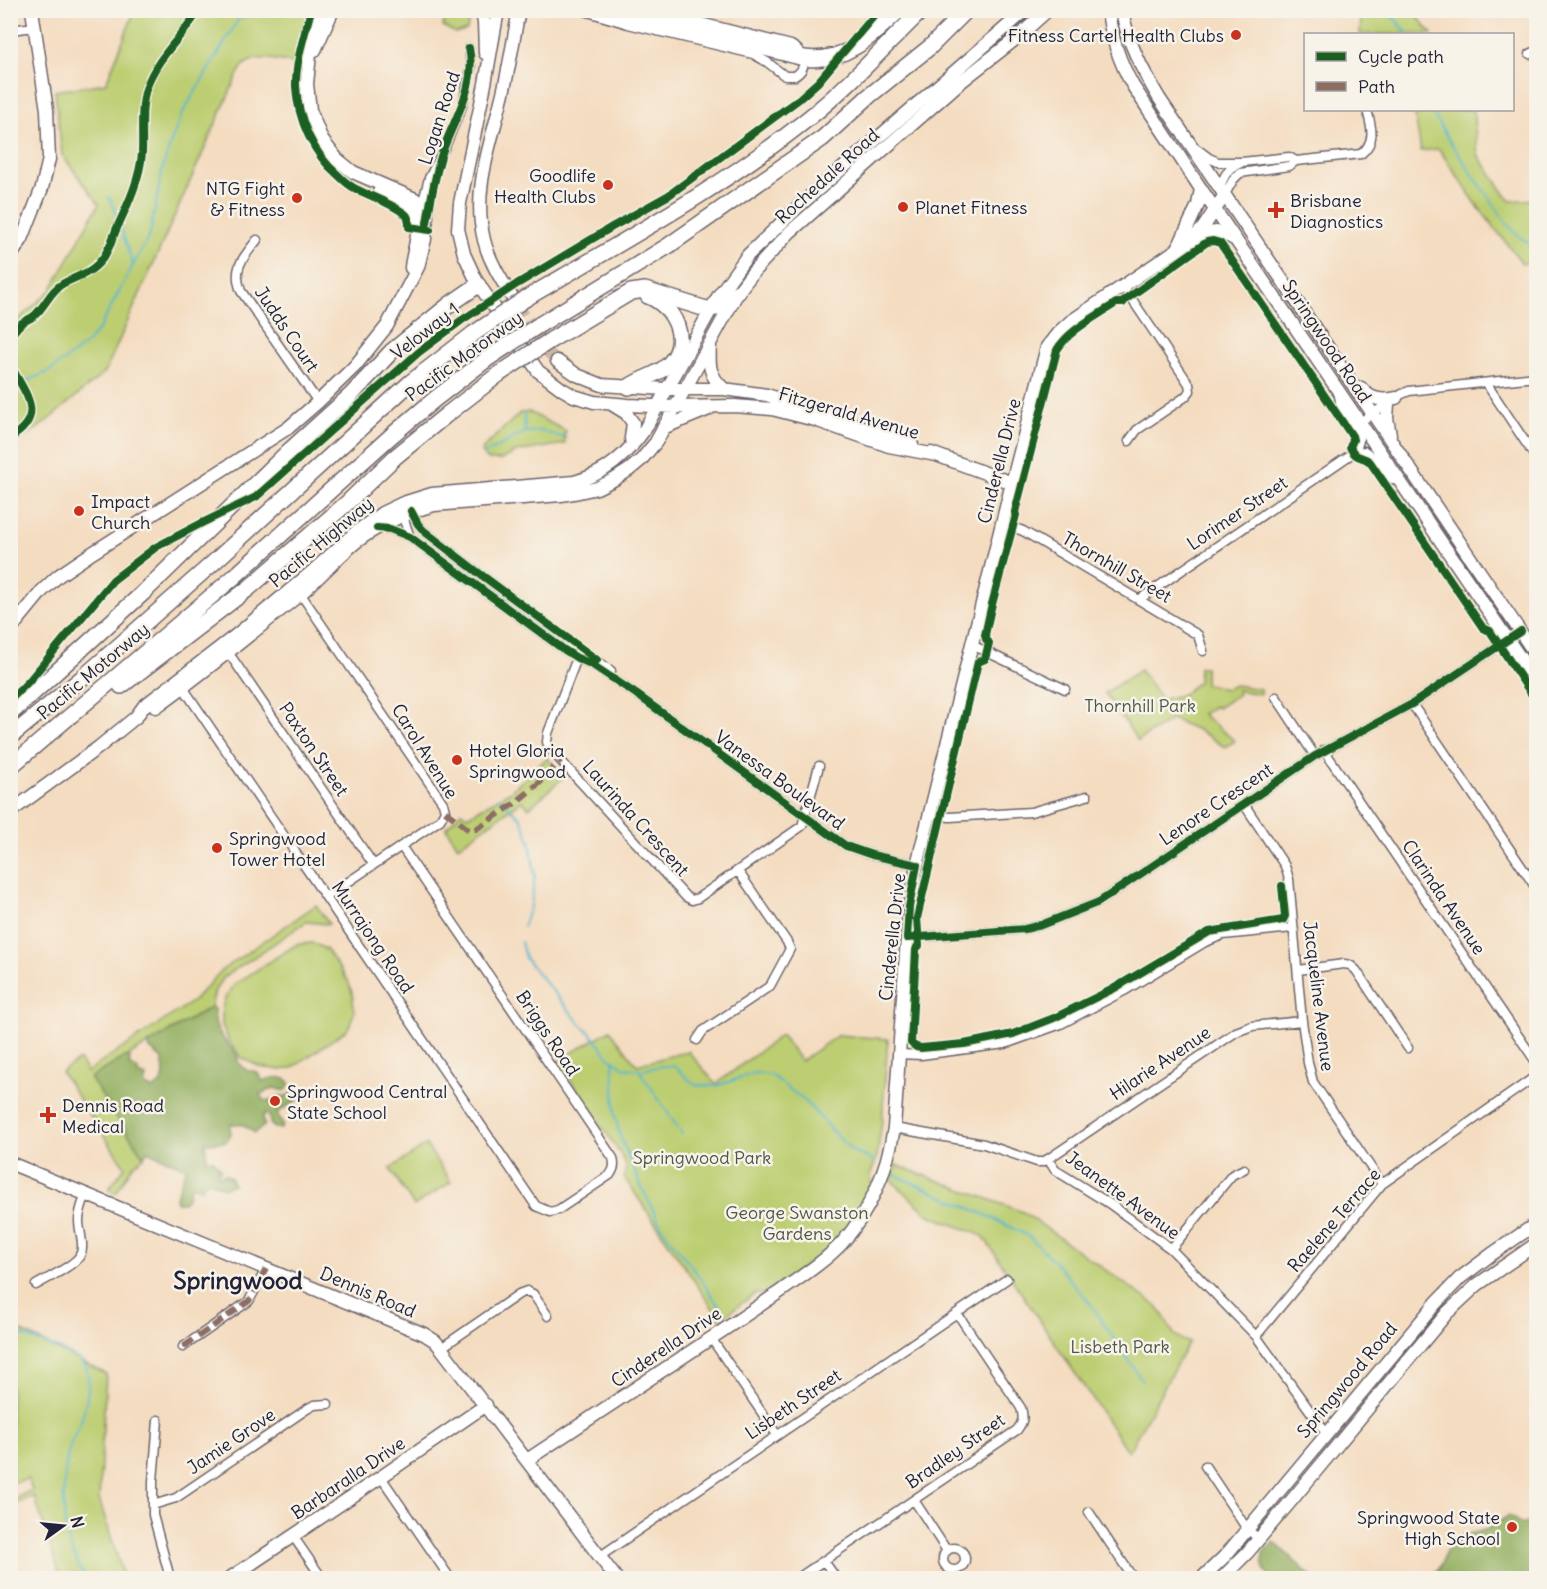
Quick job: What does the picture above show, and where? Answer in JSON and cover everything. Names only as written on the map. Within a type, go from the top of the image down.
[{"type":"highway","points":[[616,10],[819,60],[847,51],[866,40],[899,10]]},
{"type":"highway","name":"Pacific Motorway","points":[[10,737],[88,673],[213,563],[411,382],[473,334],[521,302],[653,224],[765,151],[842,90],[922,10]]},
{"type":"highway","name":"Pacific Motorway","points":[[10,767],[234,577],[435,399],[488,359],[668,246],[823,138],[868,96],[930,48],[967,10]]},
{"type":"highway","points":[[10,714],[143,593],[351,395],[392,351],[455,300],[478,285]]},
{"type":"highway","points":[[66,720],[87,714],[249,588],[445,416],[499,374],[551,340],[631,292],[645,290],[702,309],[712,309],[717,308],[738,292]]},
{"type":"highway","points":[[612,303],[634,297],[652,298],[671,314],[679,330],[680,339],[676,356],[670,363],[654,375],[637,381],[629,387]]},
{"type":"highway","points":[[672,299],[685,321],[690,348]]},
{"type":"street","points":[[10,257],[22,239],[43,185],[49,159],[47,110],[32,10]]},
{"type":"street","points":[[10,630],[42,591],[58,576],[288,428],[318,402],[355,366],[382,333],[418,267],[427,216],[425,205],[353,172],[337,159],[322,140],[314,121],[307,84],[308,68],[311,56],[310,44],[321,10]]},
{"type":"street","points":[[311,56],[333,10]]},
{"type":"street","points":[[481,10],[484,28],[485,84]]},
{"type":"street","name":"Logan Road","points":[[498,10],[458,216],[459,236],[470,269],[478,285],[529,360],[544,377],[574,396],[594,402],[612,405],[675,407]]},
{"type":"street","points":[[519,10],[509,69],[480,186],[480,211],[487,252],[499,277],[521,302]]},
{"type":"street","points":[[581,10],[628,24],[753,54],[785,76],[793,76],[800,72],[804,64],[804,58],[798,49],[785,42],[652,10]]},
{"type":"street","name":"Rochedale Road","points":[[666,389],[719,295],[747,256],[779,224],[1026,10]]},
{"type":"street","name":"Rochedale Road","points":[[675,407],[738,292],[790,232],[958,84],[1018,37],[1048,10]]},
{"type":"street","points":[[1098,10],[1112,34]]},
{"type":"street","name":"Springwood Road","points":[[1108,10],[1112,34],[1126,74],[1201,189],[1536,681]]},
{"type":"street","name":"Springwood Road","points":[[1122,10],[1127,31],[1143,70],[1159,98],[1536,655]]},
{"type":"street","points":[[10,30],[35,27]]},
{"type":"street","name":"Logan Road","points":[[425,205],[431,178],[458,118],[467,88],[471,67],[469,48]]},
{"type":"street","points":[[1178,249],[1197,235],[1210,218],[1222,193],[1240,173],[1289,166],[1296,161],[1363,153],[1372,138],[1367,111]]},
{"type":"street","points":[[1185,138],[1212,160],[1221,162],[1288,157],[1296,161]]},
{"type":"street","points":[[1222,193],[1224,177],[1228,170],[1242,162]]},
{"type":"street","points":[[353,172],[363,184],[407,206],[415,209],[425,205]]},
{"type":"street","points":[[401,193],[417,190],[431,178]]},
{"type":"street","points":[[1178,249],[1198,205],[1201,189]]},
{"type":"street","points":[[407,206],[424,228]]},
{"type":"street","points":[[1178,249],[1207,233],[1217,231],[1237,240]]},
{"type":"street","name":"Judds Court","points":[[257,240],[243,258],[238,269],[237,280],[241,291],[318,402]]},
{"type":"street","name":"Cinderella Drive","points":[[527,1460],[807,1273],[842,1242],[857,1223],[877,1190],[890,1152],[894,1128],[909,907],[917,866],[1047,347],[1070,322],[1178,249]]},
{"type":"street","points":[[478,285],[499,277]]},
{"type":"street","points":[[1123,286],[1189,384],[1190,391],[1185,397],[1137,430],[1129,441]]},
{"type":"street","points":[[710,343],[710,370],[724,389]]},
{"type":"street","points":[[557,361],[577,375],[602,385],[666,389]]},
{"type":"street","points":[[1347,376],[1358,383],[1370,397],[1392,401]]},
{"type":"street","points":[[1360,422],[1409,391],[1536,377]]},
{"type":"street","points":[[1486,383],[1536,458]]},
{"type":"street","name":"Fitzgerald Avenue","points":[[666,389],[724,389],[773,396],[895,438],[1012,483]]},
{"type":"street","name":"Pacific Highway","points":[[181,684],[298,590],[316,581],[355,543],[432,494],[560,484],[585,479],[605,470],[619,460],[645,429],[666,389]]},
{"type":"street","points":[[1339,391],[1339,404],[1359,438],[1359,443],[1353,453]]},
{"type":"street","points":[[1392,401],[1387,423],[1394,444]]},
{"type":"street","points":[[612,405],[626,413],[633,423],[632,446]]},
{"type":"street","name":"Fitzgerald Avenue","points":[[663,428],[701,414],[715,406]]},
{"type":"street","name":"Fitzgerald Avenue","points":[[675,407],[758,407],[790,413],[889,446],[936,455]]},
{"type":"street","name":"Pacific Highway","points":[[10,812],[99,747],[136,717],[144,706],[228,652],[298,590],[356,532],[382,513],[434,505],[561,495],[597,488],[641,460],[656,442],[675,407]]},
{"type":"street","points":[[1353,453],[1365,451],[1372,455],[1392,480],[1402,483]]},
{"type":"street","name":"Lorimer Street","points":[[1140,599],[1353,453]]},
{"type":"street","points":[[406,510],[410,537]]},
{"type":"street","name":"Vanessa Boulevard","points":[[406,510],[424,531],[580,647],[636,694]]},
{"type":"street","name":"Thornhill Street","points":[[1002,522],[1023,531],[1198,635],[1203,651]]},
{"type":"street","name":"Vanessa Boulevard","points":[[376,528],[390,529],[410,537],[577,658],[591,664],[636,694],[846,846],[917,866]]},
{"type":"street","points":[[488,594],[495,585]]},
{"type":"street","name":"Carol Avenue","points":[[298,590],[443,804],[445,811],[440,820],[326,897]]},
{"type":"street","name":"Lenore Crescent","points":[[907,938],[1025,929],[1099,902],[1324,750],[1412,704],[1521,631]]},
{"type":"street","points":[[972,645],[1065,689]]},
{"type":"street","name":"Paxton Street","points":[[228,652],[374,864]]},
{"type":"street","name":"Laurinda Crescent","points":[[577,658],[548,733],[547,742],[550,749],[687,897],[692,900],[698,898],[738,871],[802,826],[804,817]]},
{"type":"street","name":"Murrajong Road","points":[[181,684],[536,1206],[543,1210]]},
{"type":"street","points":[[1276,697],[1315,756]]},
{"type":"street","points":[[1412,704],[1536,888]]},
{"type":"street","name":"Clarinda Avenue","points":[[1324,750],[1536,1062]]},
{"type":"street","points":[[804,817],[819,766]]},
{"type":"street","points":[[930,815],[950,817],[1031,812],[1087,796]]},
{"type":"street","name":"Jacqueline Avenue","points":[[1244,804],[1285,866],[1289,879],[1302,1021],[1313,1082],[1382,1184]]},
{"type":"street","name":"Briggs Road","points":[[401,846],[613,1158],[615,1164],[610,1175],[558,1210],[550,1212],[543,1210]]},
{"type":"street","points":[[697,1040],[703,1031],[770,986],[790,949],[788,942],[738,871]]},
{"type":"street","points":[[899,1054],[921,1055],[1005,1044],[1061,1024],[1124,991],[1205,942],[1222,935],[1293,928]]},
{"type":"street","points":[[1298,970],[1350,965],[1356,970],[1408,1047]]},
{"type":"street","name":"Hilarie Avenue","points":[[1048,1159],[1236,1032],[1252,1026],[1302,1021]]},
{"type":"street","name":"Raelene Terrace","points":[[1257,1336],[1382,1184],[1536,1076]]},
{"type":"street","name":"Jeanette Avenue","points":[[894,1128],[984,1144],[1037,1162],[1048,1159],[1055,1170],[1110,1204],[1171,1249],[1257,1336],[1326,1433]]},
{"type":"street","name":"Dennis Road","points":[[10,1163],[423,1334],[435,1341],[616,1578]]},
{"type":"street","points":[[1171,1249],[1232,1175],[1244,1169]]},
{"type":"street","points":[[36,1285],[79,1257],[82,1249],[80,1209],[86,1194]]},
{"type":"street","name":"Springwood Road","points":[[1202,1578],[1226,1555],[1436,1303],[1460,1278],[1536,1224]]},
{"type":"street","name":"Springwood Road","points":[[1222,1578],[1259,1539],[1447,1313],[1477,1286],[1536,1244]]},
{"type":"street","points":[[183,1347],[249,1301],[266,1269]]},
{"type":"street","name":"Lisbeth Street","points":[[599,1557],[1007,1279]]},
{"type":"street","points":[[441,1348],[519,1294],[527,1291],[533,1294],[548,1316]]},
{"type":"street","name":"Bradley Street","points":[[798,1578],[1017,1430],[1022,1423],[1021,1408],[957,1313]]},
{"type":"street","points":[[711,1338],[777,1435]]},
{"type":"street","name":"Jamie Grove","points":[[153,1504],[164,1503],[176,1498],[314,1405],[328,1404]]},
{"type":"street","name":"Barbaralla Drive","points":[[230,1578],[486,1405]]},
{"type":"street","points":[[158,1420],[153,1515],[170,1578]]},
{"type":"street","points":[[1205,1467],[1247,1528],[1259,1539]]},
{"type":"street","points":[[381,1477],[450,1578]]},
{"type":"street","points":[[914,1500],[947,1551]]},
{"type":"street","points":[[1089,1512],[1133,1578]]},
{"type":"street","points":[[293,1536],[322,1578]]},
{"type":"street","points":[[824,1561],[836,1578]]},
{"type":"green space","points":[[135,10],[314,11],[299,64],[257,59],[245,64],[239,73],[105,372],[41,426],[11,445],[11,326],[51,290],[99,204],[62,155],[55,91],[106,83]]},
{"type":"green space","points":[[446,11],[467,11],[470,14],[467,30],[455,33],[443,26]]},
{"type":"green space","points":[[1346,11],[1413,11],[1431,33],[1360,33],[1361,18]]},
{"type":"green space","points":[[1414,111],[1473,111],[1478,155],[1510,201],[1536,199],[1536,262],[1522,263],[1479,208],[1439,149],[1421,151]]},
{"type":"green space","points":[[529,412],[566,431],[565,444],[516,452],[501,460],[489,460],[484,457],[482,452],[484,447],[520,413]]},
{"type":"green space","name":"Thornhill Park","points":[[1199,667],[1205,667],[1205,684],[1226,689],[1235,685],[1261,689],[1260,694],[1237,690],[1239,694],[1217,708],[1215,706],[1202,714],[1235,741],[1225,747],[1200,731],[1172,719],[1138,741],[1105,693],[1140,670],[1162,700],[1183,694],[1198,682]]},
{"type":"green space","points":[[547,758],[564,777],[529,808],[522,801],[458,846],[446,828],[461,812],[467,816],[511,791]]},
{"type":"green space","points":[[316,905],[329,924],[306,922],[224,977],[215,990],[211,1007],[91,1078],[144,1157],[133,1165],[116,1193],[108,1190],[125,1167],[61,1072],[79,1060],[87,1072],[193,1001],[222,970]]},
{"type":"green space","points":[[313,943],[327,950],[348,981],[353,996],[354,1013],[348,1029],[292,1068],[281,1070],[260,1067],[242,1058],[229,1042],[222,1025],[222,1007],[226,996],[235,984],[297,944]]},
{"type":"green space","points":[[211,1007],[214,1009],[218,1030],[238,1056],[238,1062],[247,1071],[254,1071],[260,1075],[262,1081],[279,1078],[289,1081],[289,1086],[285,1091],[274,1088],[260,1094],[264,1100],[288,1096],[294,1090],[304,1091],[307,1096],[303,1096],[277,1113],[283,1125],[281,1129],[273,1127],[266,1113],[263,1116],[265,1125],[255,1133],[243,1125],[234,1124],[230,1125],[231,1135],[225,1142],[205,1143],[207,1159],[214,1160],[221,1169],[217,1174],[220,1176],[225,1174],[231,1178],[233,1184],[225,1188],[210,1181],[201,1189],[193,1186],[189,1190],[189,1196],[183,1202],[176,1202],[186,1168],[147,1151],[145,1155],[142,1154],[90,1078],[127,1056],[130,1058],[129,1064],[132,1068],[138,1070],[138,1074],[146,1077],[144,1085],[154,1089],[163,1079],[164,1069],[162,1059],[150,1049],[150,1043]]},
{"type":"green space","name":"Springwood Park","points":[[610,1030],[637,1065],[688,1051],[716,1084],[781,1035],[801,1061],[838,1035],[888,1039],[882,1121],[877,1157],[871,1173],[872,1188],[851,1223],[837,1240],[819,1257],[765,1294],[755,1294],[720,1319],[624,1177],[626,1167],[623,1158],[558,1061]]},
{"type":"green space","points":[[426,1145],[451,1182],[414,1206],[390,1169]]},
{"type":"green space","name":"Lisbeth Park","points":[[896,1165],[1023,1212],[1158,1307],[1174,1334],[1189,1342],[1128,1452],[983,1236],[929,1215],[891,1180]]},
{"type":"green space","points":[[11,1326],[106,1374],[99,1499],[124,1578],[61,1578],[34,1496],[11,1506],[11,1500],[32,1490],[28,1479],[11,1483]]},
{"type":"green space","name":"Springwood State High School","points":[[1508,1516],[1522,1524],[1536,1522],[1536,1578],[1418,1578],[1428,1577],[1439,1569],[1447,1550],[1461,1536],[1486,1530]]},
{"type":"green space","name":"Springwood State High School","points":[[1274,1542],[1313,1578],[1271,1578],[1264,1567],[1263,1553]]},
{"type":"waterway","points":[[10,388],[48,372],[87,343],[99,329],[150,234],[163,167],[182,114],[238,20],[262,10]]},
{"type":"waterway","points":[[1383,10],[1407,33]]},
{"type":"waterway","points":[[1432,111],[1450,142],[1506,222],[1517,235],[1536,248]]},
{"type":"waterway","points":[[109,197],[133,266]]},
{"type":"waterway","points":[[524,413],[525,432]]},
{"type":"waterway","points":[[485,454],[525,432],[540,431],[566,438]]},
{"type":"waterway","points":[[499,798],[521,818],[530,841],[535,876],[531,904],[523,927]]},
{"type":"waterway","points":[[521,942],[525,958],[609,1057],[625,1068],[641,1070],[674,1066],[695,1085],[716,1086],[755,1073],[771,1075],[806,1102],[851,1150],[876,1162]]},
{"type":"waterway","points":[[613,1060],[615,1114],[620,1137],[642,1188],[662,1228],[725,1315]]},
{"type":"waterway","points":[[639,1070],[682,1134]]},
{"type":"waterway","points":[[895,1175],[1028,1236],[1053,1260],[1090,1303],[1142,1380]]},
{"type":"waterway","points":[[10,1332],[72,1355],[85,1366],[87,1372],[89,1386],[87,1400],[70,1446],[65,1470],[64,1493],[67,1536],[85,1578]]},
{"type":"tunnel","points":[[517,305],[549,353],[557,361]]},
{"type":"marked path","points":[[445,811],[469,830],[476,829],[514,804],[550,774],[553,767],[561,760]]},
{"type":"marked path","points":[[183,1347],[249,1301],[266,1269]]},
{"type":"cycle path","points":[[10,337],[20,324],[38,312],[59,286],[92,269],[105,255],[129,202],[139,173],[142,153],[143,104],[150,78],[162,58],[199,10]]},
{"type":"cycle path","points":[[311,10],[296,78],[297,99],[308,135],[329,167],[349,185],[400,210],[407,217],[409,227],[430,230]]},
{"type":"cycle path","name":"Veloway 1","points":[[10,700],[29,681],[113,580],[156,547],[256,497],[419,352],[462,320],[517,284],[669,195],[799,99],[818,82],[879,10]]},
{"type":"cycle path","points":[[427,223],[440,159],[463,101],[470,76],[469,48]]},
{"type":"cycle path","points":[[1282,886],[1285,916],[1283,920],[1209,932],[1113,989],[1054,1018],[1013,1034],[964,1044],[921,1048],[911,1043],[916,950],[919,946],[917,918],[978,662],[985,659],[989,643],[985,635],[991,608],[1057,350],[1068,336],[1082,325],[1116,303],[1123,303],[1207,242],[1220,243],[1352,436],[1350,447],[1352,451],[1370,462],[1483,628],[1490,631],[1536,701]]},
{"type":"cycle path","points":[[10,364],[26,394],[30,412],[28,421],[10,438]]},
{"type":"cycle path","points":[[411,511],[424,531],[597,660]]},
{"type":"cycle path","points":[[377,528],[390,529],[410,537],[563,649],[591,664],[636,694],[846,846],[872,855],[917,865],[909,907],[907,938],[1025,929],[1099,902],[1315,756],[1412,704],[1521,631]]},
{"type":"place","name":"Fitness Cartel Health Clubs","points":[[1236,35]]},
{"type":"place","name":"Goodlife Health Clubs","points":[[608,185]]},
{"type":"place","name":"NTG Fight & Fitness","points":[[297,198]]},
{"type":"place","name":"Planet Fitness","points":[[903,207]]},
{"type":"place","name":"Brisbane Diagnostics","points":[[1276,210]]},
{"type":"place","name":"Impact Church","points":[[79,511]]},
{"type":"place","name":"Hotel Gloria Springwood","points":[[457,760]]},
{"type":"place","name":"Springwood Tower Hotel","points":[[217,848]]},
{"type":"place","name":"Springwood Central State School","points":[[275,1101]]},
{"type":"place","name":"Dennis Road Medical","points":[[48,1115]]},
{"type":"place","name":"Springwood State High School","points":[[1512,1527]]},
{"type":"district","name":"Springwood","points":[[238,1280]]},
{"type":"park label","name":"George Swanston Gardens","points":[[797,1222]]}]
